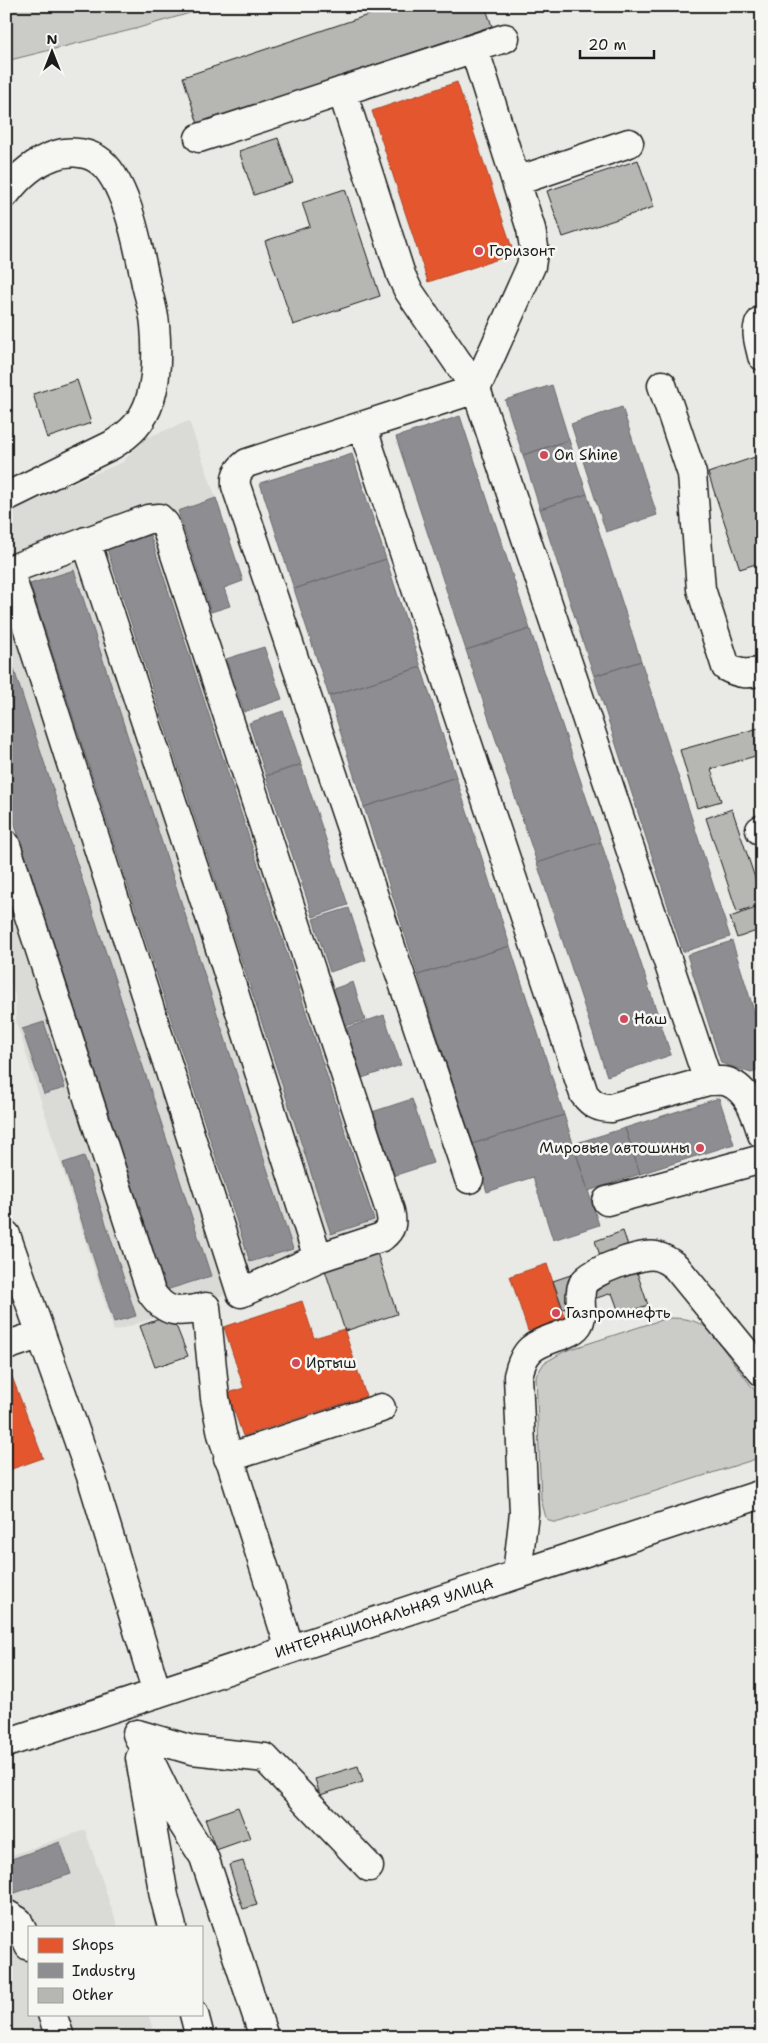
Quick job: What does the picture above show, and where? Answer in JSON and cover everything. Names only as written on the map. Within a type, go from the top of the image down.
[{"type":"main road","points":[[199,138],[505,38]]},
{"type":"main road","points":[[469,1179],[236,486],[236,477],[240,469],[247,463],[476,389],[531,266],[534,247],[516,181],[474,48]]},
{"type":"main road","points":[[342,91],[405,282],[476,389],[708,1081]]},
{"type":"main road","points":[[516,181],[629,143]]},
{"type":"main road","points":[[6,193],[16,180],[37,162],[60,154],[80,153],[97,159],[109,172],[126,204],[136,236],[155,324],[155,371],[150,400],[141,421],[128,435],[6,497]]},
{"type":"main road","points":[[762,320],[757,334],[762,356]]},
{"type":"main road","points":[[662,385],[692,474],[701,589],[726,667],[743,674],[762,670]]},
{"type":"main road","points":[[362,426],[584,1094],[591,1104],[601,1108],[611,1108],[708,1081],[728,1082],[741,1091],[748,1099],[762,1134]]},
{"type":"main road","points":[[6,845],[151,1292],[165,1308],[179,1312],[206,1307],[241,1293],[318,1258],[382,1237],[390,1231],[393,1222],[390,1211],[165,524],[159,518],[148,519],[8,571],[241,1293]]},
{"type":"main road","points":[[86,541],[212,923],[318,1258]]},
{"type":"main road","points":[[607,1201],[762,1158]]},
{"type":"main road","points":[[6,1235],[12,1273],[41,1334],[92,1480],[157,1693]]},
{"type":"main road","points":[[517,1574],[524,1513],[518,1376],[522,1359],[531,1347],[571,1332],[578,1325],[583,1284],[590,1275],[642,1256],[655,1256],[667,1260],[676,1267],[762,1372]]},
{"type":"main road","points":[[206,1307],[214,1398],[228,1458],[290,1649]]},
{"type":"main road","points":[[6,1346],[41,1334]]},
{"type":"main road","points":[[228,1458],[381,1408]]},
{"type":"main road","name":"ИНТЕРНАЦИОНАЛЬНАЯ УЛИЦА","points":[[6,1743],[762,1494]]},
{"type":"main road","points":[[126,1704],[137,1734],[174,1810],[204,1857],[216,1887],[264,2037]]},
{"type":"main road","points":[[137,1734],[192,1750],[265,1758],[369,1868]]},
{"type":"main road","points":[[137,1734],[147,1806],[172,1926]]},
{"type":"main road","points":[[6,1914],[18,1921],[28,1944]]},
{"type":"main road","points":[[53,2016],[60,2037]]},
{"type":"main road","points":[[195,2016],[200,2037]]},
{"type":"shaded area","points":[[6,6],[214,6],[135,29],[6,61]]},
{"type":"shaded area","points":[[189,421],[216,498],[172,513],[406,1236],[114,1331],[16,1022],[15,996],[6,966],[6,510],[123,462],[143,439]]},
{"type":"shaded area","points":[[667,1318],[689,1320],[708,1329],[762,1400],[762,1457],[559,1522],[552,1522],[546,1518],[541,1499],[536,1376],[544,1363],[565,1351]]},
{"type":"shaded area","points":[[85,1830],[118,1926],[28,1926],[28,2016],[149,2016],[155,2037],[6,2037],[6,1857]]},
{"type":"building: Shops","points":[[457,82],[514,254],[428,282],[372,111]]},
{"type":"building: Shops","points":[[547,1264],[565,1319],[528,1331],[510,1276]]},
{"type":"building: Shops","name":"Иртыш","points":[[302,1301],[314,1338],[344,1329],[366,1396],[243,1436],[228,1393],[244,1388],[224,1327]]},
{"type":"building: Shops","points":[[6,1361],[43,1458],[6,1471]]},
{"type":"building: Industry","points":[[552,385],[569,440],[523,455],[505,400]]},
{"type":"building: Industry","points":[[622,407],[657,515],[606,532],[571,424]]},
{"type":"building: Industry","points":[[460,416],[530,629],[466,650],[396,437]]},
{"type":"building: Industry","points":[[569,440],[587,494],[540,509],[523,455]]},
{"type":"building: Industry","points":[[352,454],[386,559],[294,589],[260,483]]},
{"type":"building: Industry","points":[[587,494],[641,661],[594,676],[540,509]]},
{"type":"building: Industry","points":[[216,498],[243,581],[224,588],[230,606],[211,612],[178,511]]},
{"type":"building: Industry","points":[[150,535],[374,1220],[331,1234],[107,549]]},
{"type":"building: Industry","points":[[386,559],[421,667],[329,696],[294,589]]},
{"type":"building: Industry","points":[[74,570],[293,1249],[250,1262],[30,584]]},
{"type":"building: Industry","points":[[530,629],[601,842],[537,863],[466,650]]},
{"type":"building: Industry","points":[[6,645],[211,1276],[166,1290],[6,797]]},
{"type":"building: Industry","points":[[264,647],[282,699],[244,712],[226,659]]},
{"type":"building: Industry","points":[[641,661],[730,937],[683,952],[594,676]]},
{"type":"building: Industry","points":[[421,667],[456,777],[364,807],[329,696]]},
{"type":"building: Industry","points":[[283,711],[301,764],[266,776],[249,723]]},
{"type":"building: Industry","points":[[301,765],[348,905],[313,917],[266,776]]},
{"type":"building: Industry","points":[[456,777],[510,946],[418,975],[364,807]]},
{"type":"building: Industry","points":[[601,842],[671,1055],[607,1076],[537,863]]},
{"type":"building: Industry","points":[[349,908],[366,960],[330,972],[313,919]]},
{"type":"building: Industry","points":[[732,941],[762,1036],[762,1070],[751,1073],[721,1063],[687,955]]},
{"type":"building: Industry","points":[[510,946],[564,1115],[472,1144],[418,975]]},
{"type":"building: Industry","points":[[353,982],[365,1020],[346,1026],[333,989]]},
{"type":"building: Industry","points":[[384,1015],[401,1065],[362,1078],[346,1028]]},
{"type":"building: Industry","points":[[44,1022],[65,1088],[44,1094],[22,1029]]},
{"type":"building: Industry","points":[[719,1098],[734,1144],[640,1174],[625,1128]]},
{"type":"building: Industry","points":[[412,1099],[433,1163],[393,1176],[372,1112]]},
{"type":"building: Industry","points":[[564,1115],[599,1225],[553,1240],[533,1177],[487,1192],[472,1144]]},
{"type":"building: Industry","points":[[625,1128],[640,1174],[588,1191],[573,1144]]},
{"type":"building: Industry","points":[[84,1156],[136,1316],[114,1322],[63,1163]]},
{"type":"building: Industry","points":[[60,1842],[71,1874],[6,1896],[6,1861]]},
{"type":"building: Other","points":[[395,6],[485,6],[492,26],[198,124],[183,77]]},
{"type":"building: Other","points":[[278,138],[293,182],[254,195],[239,151]]},
{"type":"building: Other","points":[[638,160],[654,207],[563,237],[547,191]]},
{"type":"building: Other","points":[[345,189],[380,296],[293,325],[265,241],[310,226],[302,203]]},
{"type":"building: Other","points":[[77,380],[91,423],[47,438],[33,394]]},
{"type":"building: Other","points":[[755,457],[762,477],[762,562],[740,569],[708,473]]},
{"type":"building: Other","points":[[762,727],[762,754],[711,769],[721,801],[697,808],[680,750]]},
{"type":"building: Other","points":[[732,809],[758,887],[762,886],[762,910],[758,911],[756,906],[737,912],[706,818]]},
{"type":"building: Other","points":[[756,908],[758,916],[762,915],[762,929],[737,938],[730,917]]},
{"type":"building: Other","points":[[623,1231],[648,1305],[620,1315],[612,1293],[563,1309],[553,1281],[603,1264],[595,1241]]},
{"type":"building: Other","points":[[376,1250],[397,1314],[345,1331],[324,1267]]},
{"type":"building: Other","points":[[165,1317],[177,1328],[188,1356],[155,1367],[140,1326]]},
{"type":"building: Other","points":[[358,1766],[363,1782],[320,1795],[315,1779]]},
{"type":"building: Other","points":[[238,1807],[250,1838],[216,1850],[205,1819]]},
{"type":"building: Other","points":[[243,1861],[257,1905],[243,1909],[229,1865]]},
{"type":"place","name":"Горизонт","points":[[479,251]]},
{"type":"place","name":"On Shine","points":[[544,455]]},
{"type":"place","name":"Наш","points":[[624,1019]]},
{"type":"place","name":"Мировые автошины","points":[[700,1148]]},
{"type":"place","name":"Газпромнефть","points":[[556,1313]]},
{"type":"place","name":"Иртыш","points":[[296,1363]]}]
